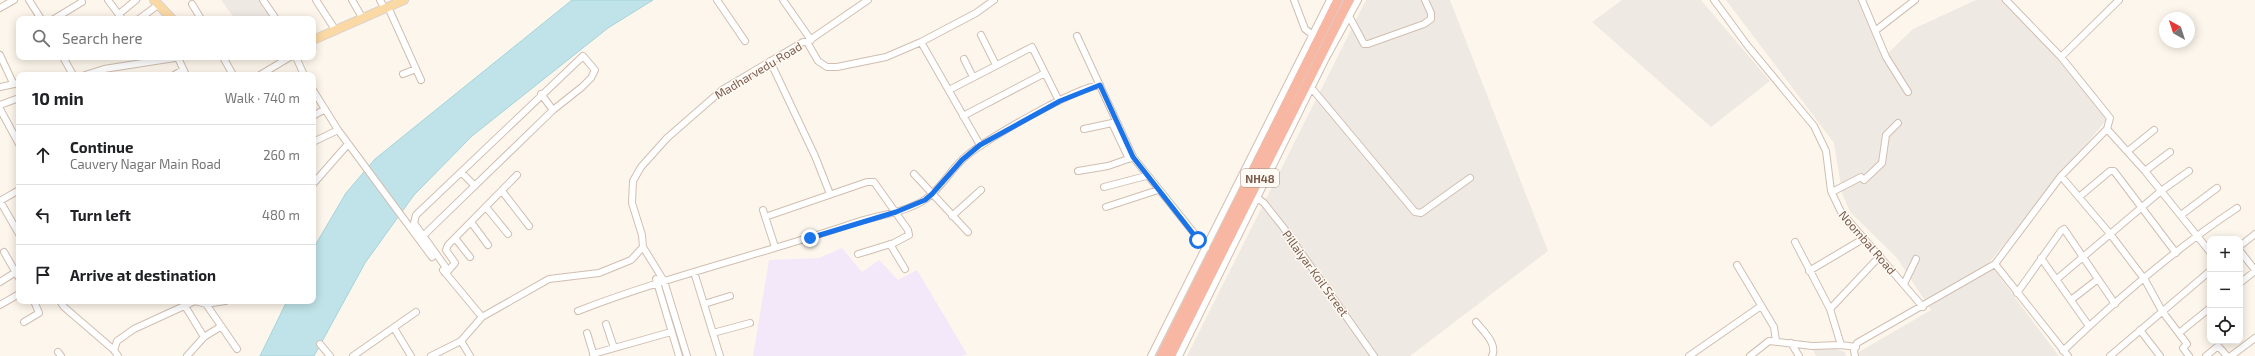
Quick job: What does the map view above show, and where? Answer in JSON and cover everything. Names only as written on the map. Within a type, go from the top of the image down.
[{"type":"highway","name":"NH48","points":[[1170,356],[1255,196],[1309,86],[1322,41],[1338,0]]},
{"type":"highway","name":"NH48","points":[[1161,356],[1322,41],[1349,0]]},
{"type":"main road","points":[[316,39],[336,32],[404,0]]},
{"type":"main road","points":[[156,2],[169,16]]},
{"type":"street","points":[[0,8],[14,0]]},
{"type":"street","points":[[29,0],[39,16]]},
{"type":"street","points":[[108,0],[120,16]]},
{"type":"street","points":[[122,16],[136,0]]},
{"type":"street","points":[[263,0],[274,16]]},
{"type":"street","points":[[316,0],[336,32]]},
{"type":"street","points":[[352,0],[363,19]]},
{"type":"street","points":[[380,0],[386,8],[421,80]]},
{"type":"street","points":[[717,0],[744,41]]},
{"type":"street","points":[[784,0],[809,41],[868,0]]},
{"type":"street","name":"Madharvedu Road","points":[[687,356],[664,281],[643,247],[642,235],[632,203],[632,182],[641,167],[667,138],[722,90],[799,43],[809,41],[820,63],[831,67],[886,57],[921,42],[976,13],[994,0]]},
{"type":"street","points":[[1294,0],[1304,26],[1322,41]]},
{"type":"street","points":[[1322,41],[1330,0]]},
{"type":"street","points":[[1151,356],[1206,248],[1322,41],[1348,16],[1358,0]]},
{"type":"street","points":[[1348,16],[1364,44],[1368,44],[1424,24],[1431,19],[1431,13],[1425,0]]},
{"type":"street","name":"Noombal Road","points":[[1714,0],[1747,45],[1814,126],[1826,153],[1832,192],[1841,212],[1923,307]]},
{"type":"street","points":[[1875,31],[1915,0]]},
{"type":"street","points":[[1855,356],[1854,351],[1857,343],[1923,307],[1995,264],[2061,176],[2107,129],[2110,118],[2061,57],[2006,0]]},
{"type":"street","points":[[2061,57],[2120,0]]},
{"type":"street","points":[[1864,1],[1886,57],[1908,92]]},
{"type":"street","points":[[59,16],[82,2]]},
{"type":"street","points":[[142,16],[156,2]]},
{"type":"street","points":[[192,4],[199,16]]},
{"type":"street","points":[[981,35],[996,65]]},
{"type":"street","points":[[1077,36],[1131,158],[1206,248]]},
{"type":"street","points":[[921,42],[980,145]]},
{"type":"street","points":[[949,90],[1032,47],[1060,101]]},
{"type":"street","points":[[0,55],[16,83],[0,87]]},
{"type":"street","points":[[424,235],[553,110],[591,78],[594,73],[593,67],[582,56],[541,94],[462,173],[416,215],[414,223],[424,235],[446,272]]},
{"type":"street","points":[[964,59],[973,77]]},
{"type":"street","points":[[65,60],[71,72]]},
{"type":"street","points":[[101,72],[147,60]]},
{"type":"street","points":[[180,60],[185,72]]},
{"type":"street","points":[[225,60],[231,72]]},
{"type":"street","points":[[265,72],[285,60]]},
{"type":"street","points":[[297,60],[303,72]]},
{"type":"street","points":[[770,61],[815,156],[830,194]]},
{"type":"street","points":[[403,74],[416,69]]},
{"type":"street","points":[[963,116],[1045,73]]},
{"type":"street","points":[[578,311],[657,283],[896,212],[916,204],[932,194],[945,178],[980,145],[1060,101],[1100,85]]},
{"type":"street","points":[[1309,86],[1415,212],[1421,213],[1470,178]]},
{"type":"street","points":[[541,94],[553,110]]},
{"type":"street","points":[[316,95],[338,130],[404,219],[482,317]]},
{"type":"street","points":[[0,104],[16,99]]},
{"type":"street","points":[[0,109],[16,138]]},
{"type":"street","points":[[316,114],[325,109]]},
{"type":"street","points":[[1084,129],[1114,122]]},
{"type":"street","points":[[1832,192],[1852,180],[1861,177],[1864,180],[1882,163],[1886,135],[1898,123]]},
{"type":"street","points":[[2107,129],[2145,171],[2207,248]]},
{"type":"street","points":[[316,141],[338,130]]},
{"type":"street","points":[[2128,151],[2154,130]]},
{"type":"street","points":[[316,181],[348,144]]},
{"type":"street","points":[[2145,171],[2170,152]]},
{"type":"street","points":[[1078,171],[1108,166],[1131,158]]},
{"type":"street","points":[[2079,197],[2110,170],[2114,171],[2176,253]]},
{"type":"street","points":[[2057,279],[2111,235],[2161,191],[2189,171]]},
{"type":"street","points":[[462,173],[476,186]]},
{"type":"street","points":[[914,174],[968,232]]},
{"type":"street","points":[[446,272],[455,263],[446,249],[517,175]]},
{"type":"street","points":[[1104,188],[1146,176]]},
{"type":"street","points":[[2061,176],[2111,235],[2144,280],[2162,311],[2187,344],[2183,348],[2189,356]]},
{"type":"street","points":[[765,217],[867,182],[874,182],[908,230],[909,235],[890,244],[858,254]]},
{"type":"street","points":[[2181,216],[2218,188]]},
{"type":"street","points":[[952,216],[981,190]]},
{"type":"street","points":[[1106,207],[1158,190]]},
{"type":"street","points":[[502,191],[529,226]]},
{"type":"street","points":[[16,192],[0,201],[16,229]]},
{"type":"street","points":[[1179,356],[1255,196]]},
{"type":"street","name":"Pillaiyar Koil Street","points":[[1255,196],[1283,227],[1374,356]]},
{"type":"street","points":[[486,207],[508,234]]},
{"type":"street","points":[[2064,350],[2089,326],[2197,235],[2237,208]]},
{"type":"street","points":[[763,210],[775,247]]},
{"type":"street","points":[[471,222],[488,245]]},
{"type":"street","points":[[2017,293],[2060,231],[2064,229],[2115,304]]},
{"type":"street","points":[[2243,244],[2254,237]]},
{"type":"street","points":[[455,238],[470,257]]},
{"type":"street","points":[[1808,271],[1863,239]]},
{"type":"street","points":[[1795,242],[1808,271],[1830,309],[1841,344]]},
{"type":"street","points":[[890,244],[905,269]]},
{"type":"street","points":[[431,356],[461,341],[482,317],[549,279],[599,272],[631,260],[643,247]]},
{"type":"street","points":[[4,252],[16,270]]},
{"type":"street","points":[[2243,255],[2255,271],[2243,281]]},
{"type":"street","points":[[1830,309],[1880,256]]},
{"type":"street","points":[[2041,258],[2089,326]]},
{"type":"street","points":[[1904,284],[1916,259]]},
{"type":"street","points":[[1995,264],[2068,356]]},
{"type":"street","points":[[1737,265],[1774,327],[1776,341]]},
{"type":"street","points":[[656,270],[657,283],[679,356]]},
{"type":"street","points":[[694,272],[720,356]]},
{"type":"street","points":[[2110,356],[2209,272]]},
{"type":"street","points":[[0,282],[16,274]]},
{"type":"street","points":[[2071,300],[2098,279]]},
{"type":"street","points":[[0,305],[16,296]]},
{"type":"street","points":[[704,304],[730,296]]},
{"type":"street","points":[[24,322],[39,313],[35,304]]},
{"type":"street","points":[[62,304],[116,353]]},
{"type":"street","points":[[116,353],[117,341],[134,329],[189,304]]},
{"type":"street","points":[[206,304],[220,327],[237,349]]},
{"type":"street","points":[[185,306],[204,337]]},
{"type":"street","points":[[1689,356],[1761,306]]},
{"type":"street","points":[[2179,334],[2207,311]]},
{"type":"street","points":[[353,356],[416,312]]},
{"type":"street","points":[[1476,322],[1493,345],[1494,351],[1492,356]]},
{"type":"street","points":[[713,333],[750,323]]},
{"type":"street","points":[[606,324],[614,348]]},
{"type":"street","points":[[187,356],[204,337],[220,327]]},
{"type":"street","points":[[394,328],[411,356]]},
{"type":"street","points":[[2140,330],[2160,356]]},
{"type":"street","points":[[587,333],[593,355],[671,332]]},
{"type":"street","points":[[2231,356],[2255,338]]},
{"type":"street","points":[[461,341],[470,356]]},
{"type":"street","points":[[1750,356],[1769,341],[1812,346],[1841,344],[1856,346]]},
{"type":"street","points":[[1791,343],[1799,356]]},
{"type":"street","points":[[320,344],[330,356]]},
{"type":"street","points":[[2206,356],[2218,346],[2227,356]]},
{"type":"shaded area","points":[[221,0],[261,0],[272,16],[233,16]]},
{"type":"shaded area","points":[[1366,0],[1450,0],[1548,251],[1410,356],[1187,356]]},
{"type":"shaded area","points":[[1622,0],[1701,0],[1770,81],[1711,127],[1592,22]]},
{"type":"shaded area","points":[[1726,0],[1860,0],[1887,54],[1913,29],[1976,0],[2002,0],[2038,36],[2107,119],[1989,263],[2059,356],[1858,356],[1857,353],[1931,310],[1897,258],[1850,212],[1842,193],[1834,143]]},
{"type":"shaded area","points":[[842,248],[862,272],[879,260],[898,280],[917,270],[967,354],[962,356],[753,356],[769,260],[819,258]]},
{"type":"shaded area","points":[[1820,343],[1845,352],[1846,356],[1816,356],[1813,350]]},
{"type":"water","points":[[572,0],[653,0],[608,28],[472,136],[414,195],[365,263],[314,356],[260,356],[286,304],[316,304],[316,244],[346,193],[375,159]]},
{"type":"route","points":[[810,238],[860,221],[896,212],[925,200],[962,160],[980,145],[1060,101],[1100,85],[1133,157],[1146,176],[1198,240]]}]
